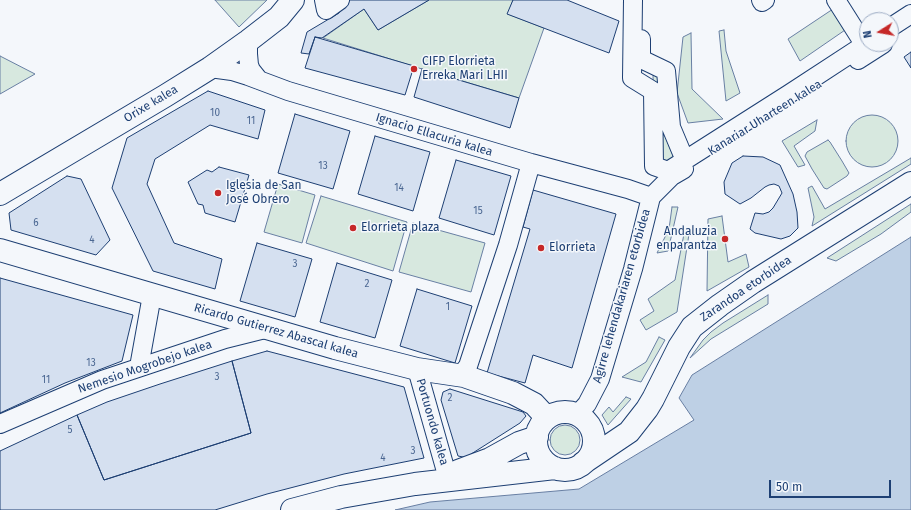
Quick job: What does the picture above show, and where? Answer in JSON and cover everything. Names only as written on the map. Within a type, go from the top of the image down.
[{"type":"main road","name":"Orixe kalea","points":[[0,194],[210,68],[279,17],[293,0]]},
{"type":"main road","name":"Zarandoa etorbidea","points":[[583,463],[629,432],[647,409],[679,347],[692,327],[753,282],[911,183]]},
{"type":"main road","name":"Ricardo Gutierrez Abascal kalea","points":[[0,250],[335,348],[417,368],[458,375],[513,392],[534,404],[547,418]]},
{"type":"main road","points":[[292,510],[341,497],[415,484],[555,468],[565,470],[575,468],[590,456],[594,447],[594,437],[591,428],[586,420],[578,414],[562,412],[554,414],[547,418],[538,430],[537,447],[540,456],[555,468]]},
{"type":"main road","points":[[415,484],[448,475],[490,459],[519,443],[537,438]]},
{"type":"street","points":[[324,0],[326,10],[340,0]]},
{"type":"street","points":[[633,0],[632,78],[653,91],[654,166],[668,171],[790,94],[859,46]]},
{"type":"street","points":[[641,0],[641,59],[666,71],[671,127],[684,158]]},
{"type":"street","points":[[761,0],[762,2],[765,0]]},
{"type":"street","points":[[836,0],[859,34]]},
{"type":"street","points":[[899,22],[911,14]]},
{"type":"street","points":[[899,34],[911,26]]},
{"type":"street","points":[[248,41],[248,54],[251,70],[259,80]]},
{"type":"street","name":"Kanariar Uharteen kalea","points":[[652,197],[672,176],[782,109],[871,52]]},
{"type":"street","name":"Ignacio Ellacuria kalea","points":[[210,68],[232,71],[288,91],[531,164],[628,189],[652,197]]},
{"type":"street","points":[[458,375],[468,366],[508,245],[531,164]]},
{"type":"street","name":"Agirre lehendakariaren etorbidea","points":[[578,414],[587,404],[600,379],[633,269],[652,197]]},
{"type":"street","points":[[139,367],[152,295]]},
{"type":"street","name":"Nemesio Mogrobejo kalea","points":[[225,316],[229,321],[231,328],[230,334],[225,339]]},
{"type":"street","name":"Nemesio Mogrobejo kalea","points":[[0,424],[102,380],[225,339],[269,328]]},
{"type":"street","name":"Portuondo kalea","points":[[417,368],[448,475]]},
{"type":"shaded area","points":[[215,0],[267,0],[239,27]]},
{"type":"shaded area","points":[[429,0],[513,0],[508,14],[544,28],[519,98],[323,38],[364,9],[378,30]]},
{"type":"shaded area","points":[[836,7],[848,28],[800,61],[788,39]]},
{"type":"shaded area","points":[[724,30],[726,51],[740,93],[726,101],[719,31]]},
{"type":"shaded area","points":[[691,33],[692,89],[723,119],[688,123],[677,93],[683,37]]},
{"type":"shaded area","points":[[0,56],[35,74],[0,94]]},
{"type":"shaded area","points":[[657,71],[661,126],[674,158],[654,166],[653,72]]},
{"type":"shaded area","points":[[867,115],[877,115],[891,122],[898,136],[898,146],[891,160],[877,167],[867,167],[857,163],[850,156],[846,146],[846,136],[850,126],[857,119]]},
{"type":"shaded area","points":[[817,120],[815,131],[794,146],[805,165],[798,167],[782,141]]},
{"type":"shaded area","points":[[828,140],[849,173],[847,176],[827,189],[824,188],[805,156],[807,152]]},
{"type":"shaded area","points":[[911,158],[911,164],[812,226],[814,217],[808,188],[812,186],[825,209]]},
{"type":"shaded area","points":[[278,184],[315,195],[302,243],[264,232]]},
{"type":"shaded area","points":[[321,196],[407,222],[393,271],[306,243]]},
{"type":"shaded area","points":[[911,204],[911,212],[881,234],[836,261],[827,258]]},
{"type":"shaded area","points":[[672,207],[678,207],[668,251],[657,253],[669,229]]},
{"type":"shaded area","points":[[722,216],[728,262],[746,254],[749,267],[707,291],[708,219]]},
{"type":"shaded area","points":[[413,223],[485,243],[471,292],[399,272]]},
{"type":"shaded area","points":[[684,234],[689,234],[677,312],[646,330],[640,320],[654,311],[648,299],[675,280]]},
{"type":"shaded area","points":[[768,295],[768,304],[711,339],[690,358],[711,332]]},
{"type":"shaded area","points":[[659,337],[665,340],[641,382],[622,377],[646,362]]},
{"type":"shaded area","points":[[626,397],[631,399],[608,425],[602,415],[609,407],[613,412]]},
{"type":"shaded area","points":[[565,425],[576,429],[580,440],[576,451],[565,455],[554,451],[550,440],[554,429]]},
{"type":"water","points":[[911,237],[911,510],[395,510],[430,502],[579,489],[694,420],[679,398],[692,375]]},
{"type":"building","points":[[349,0],[429,0],[378,30],[364,9],[322,38],[315,37],[309,54],[301,53],[307,32],[339,13],[343,4]]},
{"type":"building","points":[[513,0],[567,0],[619,21],[609,53],[507,14]]},
{"type":"building","points":[[315,37],[414,66],[405,95],[305,68]]},
{"type":"building","points":[[911,52],[911,68],[904,57]]},
{"type":"building","points":[[422,69],[519,98],[510,128],[414,97]]},
{"type":"building","points":[[208,91],[265,110],[258,139],[210,125],[155,159],[147,184],[174,243],[222,259],[215,289],[153,271],[112,188],[127,138]]},
{"type":"building","points":[[295,114],[350,131],[333,189],[278,173]]},
{"type":"building","points":[[375,136],[430,152],[413,211],[358,194]]},
{"type":"building","points":[[743,156],[763,157],[780,165],[793,194],[797,212],[798,228],[790,236],[781,239],[755,233],[750,229],[755,213],[763,214],[769,212],[773,208],[782,193],[779,186],[774,184],[769,185],[740,204],[725,194],[724,182],[732,163]]},
{"type":"building","points":[[456,160],[511,176],[494,235],[439,218]]},
{"type":"building","name":"Iglesia de San José Obrero","points":[[219,167],[249,175],[235,222],[205,213],[203,205],[198,204],[188,182],[207,170],[212,172]]},
{"type":"building","points":[[67,176],[81,179],[110,240],[96,255],[11,230],[9,213]]},
{"type":"building","points":[[533,190],[616,214],[572,368],[533,355],[525,383],[487,373],[530,229],[523,227]]},
{"type":"building","points":[[257,243],[312,259],[295,317],[240,301]]},
{"type":"building","points":[[337,263],[392,280],[375,338],[320,322]]},
{"type":"building","points":[[0,278],[133,315],[122,361],[65,383],[0,413]]},
{"type":"building","points":[[417,289],[472,306],[455,363],[400,346]]},
{"type":"building","points":[[267,351],[404,387],[424,458],[344,474],[267,494],[215,510],[0,510],[0,451],[77,415],[104,480],[251,433],[232,361]]},
{"type":"building","points":[[232,361],[251,433],[104,480],[77,415],[107,402]]},
{"type":"building","points":[[450,389],[523,412],[526,416],[520,423],[468,456],[458,456],[441,400],[443,392]]},
{"type":"place","name":"CIFP Elorrieta Erreka Mari LHII","points":[[414,69]]},
{"type":"place","name":"Iglesia de San José Obrero","points":[[218,193]]},
{"type":"place","name":"Elorrieta plaza","points":[[353,228]]},
{"type":"place","name":"Andaluzia enparantza","points":[[725,239]]},
{"type":"place","name":"Elorrieta","points":[[541,248]]}]
